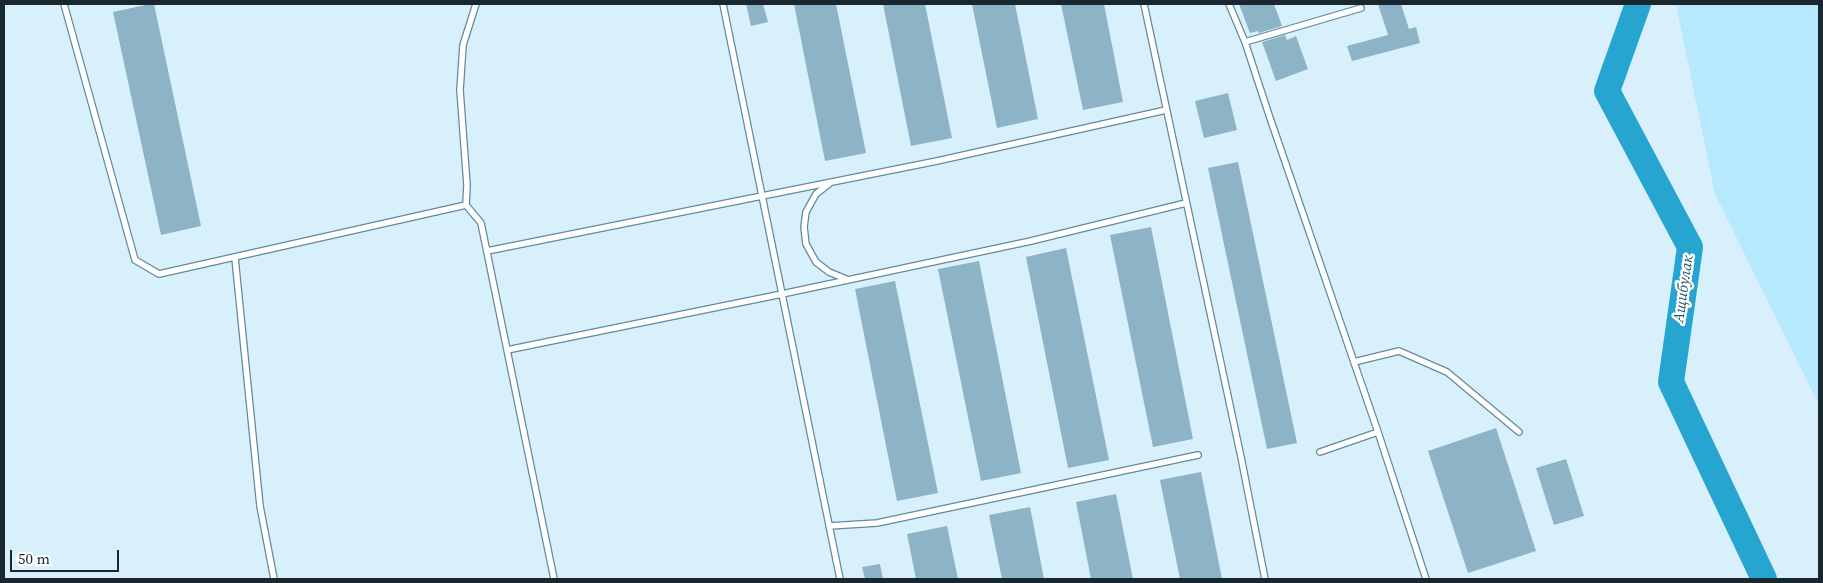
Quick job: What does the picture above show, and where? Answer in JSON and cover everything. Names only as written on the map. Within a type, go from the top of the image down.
[{"type":"lane","points":[[64,4],[136,260],[160,274],[466,205]]},
{"type":"lane","points":[[476,4],[463,45],[460,90],[467,184],[466,205],[481,223],[554,579]]},
{"type":"lane","points":[[723,4],[840,579]]},
{"type":"lane","points":[[1144,4],[1239,447],[1265,579]]},
{"type":"lane","points":[[1229,4],[1245,42],[1426,579]]},
{"type":"lane","points":[[1245,42],[1362,8]]},
{"type":"lane","points":[[487,251],[832,182],[1166,110]]},
{"type":"lane","points":[[832,182],[816,194],[806,212],[804,227],[806,244],[816,262],[829,272],[847,280]]},
{"type":"lane","points":[[507,350],[1031,241],[1186,203]]},
{"type":"lane","points":[[235,258],[260,506],[274,579]]},
{"type":"lane","points":[[1354,362],[1400,351],[1448,372],[1519,432]]},
{"type":"lane","points":[[1320,452],[1378,432]]},
{"type":"lane","points":[[829,526],[877,523],[1198,455]]},
{"type":"shaded area","points":[[1676,4],[1819,4],[1819,405],[1715,194]]},
{"type":"building","points":[[154,4],[201,226],[161,235],[113,12]]},
{"type":"building","points":[[746,4],[763,4],[768,22],[751,26]]},
{"type":"building","points":[[794,4],[836,4],[866,153],[825,161]]},
{"type":"building","points":[[883,4],[925,4],[952,138],[911,146]]},
{"type":"building","points":[[972,4],[1015,4],[1038,119],[997,128]]},
{"type":"building","points":[[1061,4],[1104,4],[1123,102],[1083,110]]},
{"type":"building","points":[[1239,4],[1274,4],[1282,26],[1259,33],[1258,31],[1250,33]]},
{"type":"building","points":[[1378,4],[1401,4],[1409,29],[1416,27],[1420,43],[1352,61],[1347,46],[1388,35]]},
{"type":"building","points":[[1285,35],[1287,40],[1296,36],[1308,69],[1276,81],[1262,42]]},
{"type":"building","points":[[1228,93],[1237,130],[1204,138],[1195,101]]},
{"type":"building","points":[[1238,162],[1297,443],[1267,449],[1208,168]]},
{"type":"building","points":[[1151,227],[1193,439],[1153,447],[1110,235]]},
{"type":"building","points":[[1066,248],[1109,460],[1068,468],[1026,257]]},
{"type":"building","points":[[979,261],[1021,473],[981,481],[938,269]]},
{"type":"building","points":[[895,281],[938,493],[897,501],[855,289]]},
{"type":"building","points":[[1496,428],[1536,551],[1468,573],[1428,451]]},
{"type":"building","points":[[1566,459],[1584,516],[1554,525],[1536,468]]},
{"type":"building","points":[[1201,472],[1222,579],[1180,579],[1160,480]]},
{"type":"building","points":[[1116,494],[1133,579],[1091,579],[1076,502]]},
{"type":"building","points":[[1030,507],[1044,579],[1002,579],[989,515]]},
{"type":"building","points":[[947,526],[958,579],[916,579],[907,534]]},
{"type":"building","points":[[880,564],[883,579],[865,579],[862,567]]},
{"type":"waterway","name":"Ащибулак","points":[[1638,4],[1607,91],[1690,247],[1671,382],[1764,579]]}]
